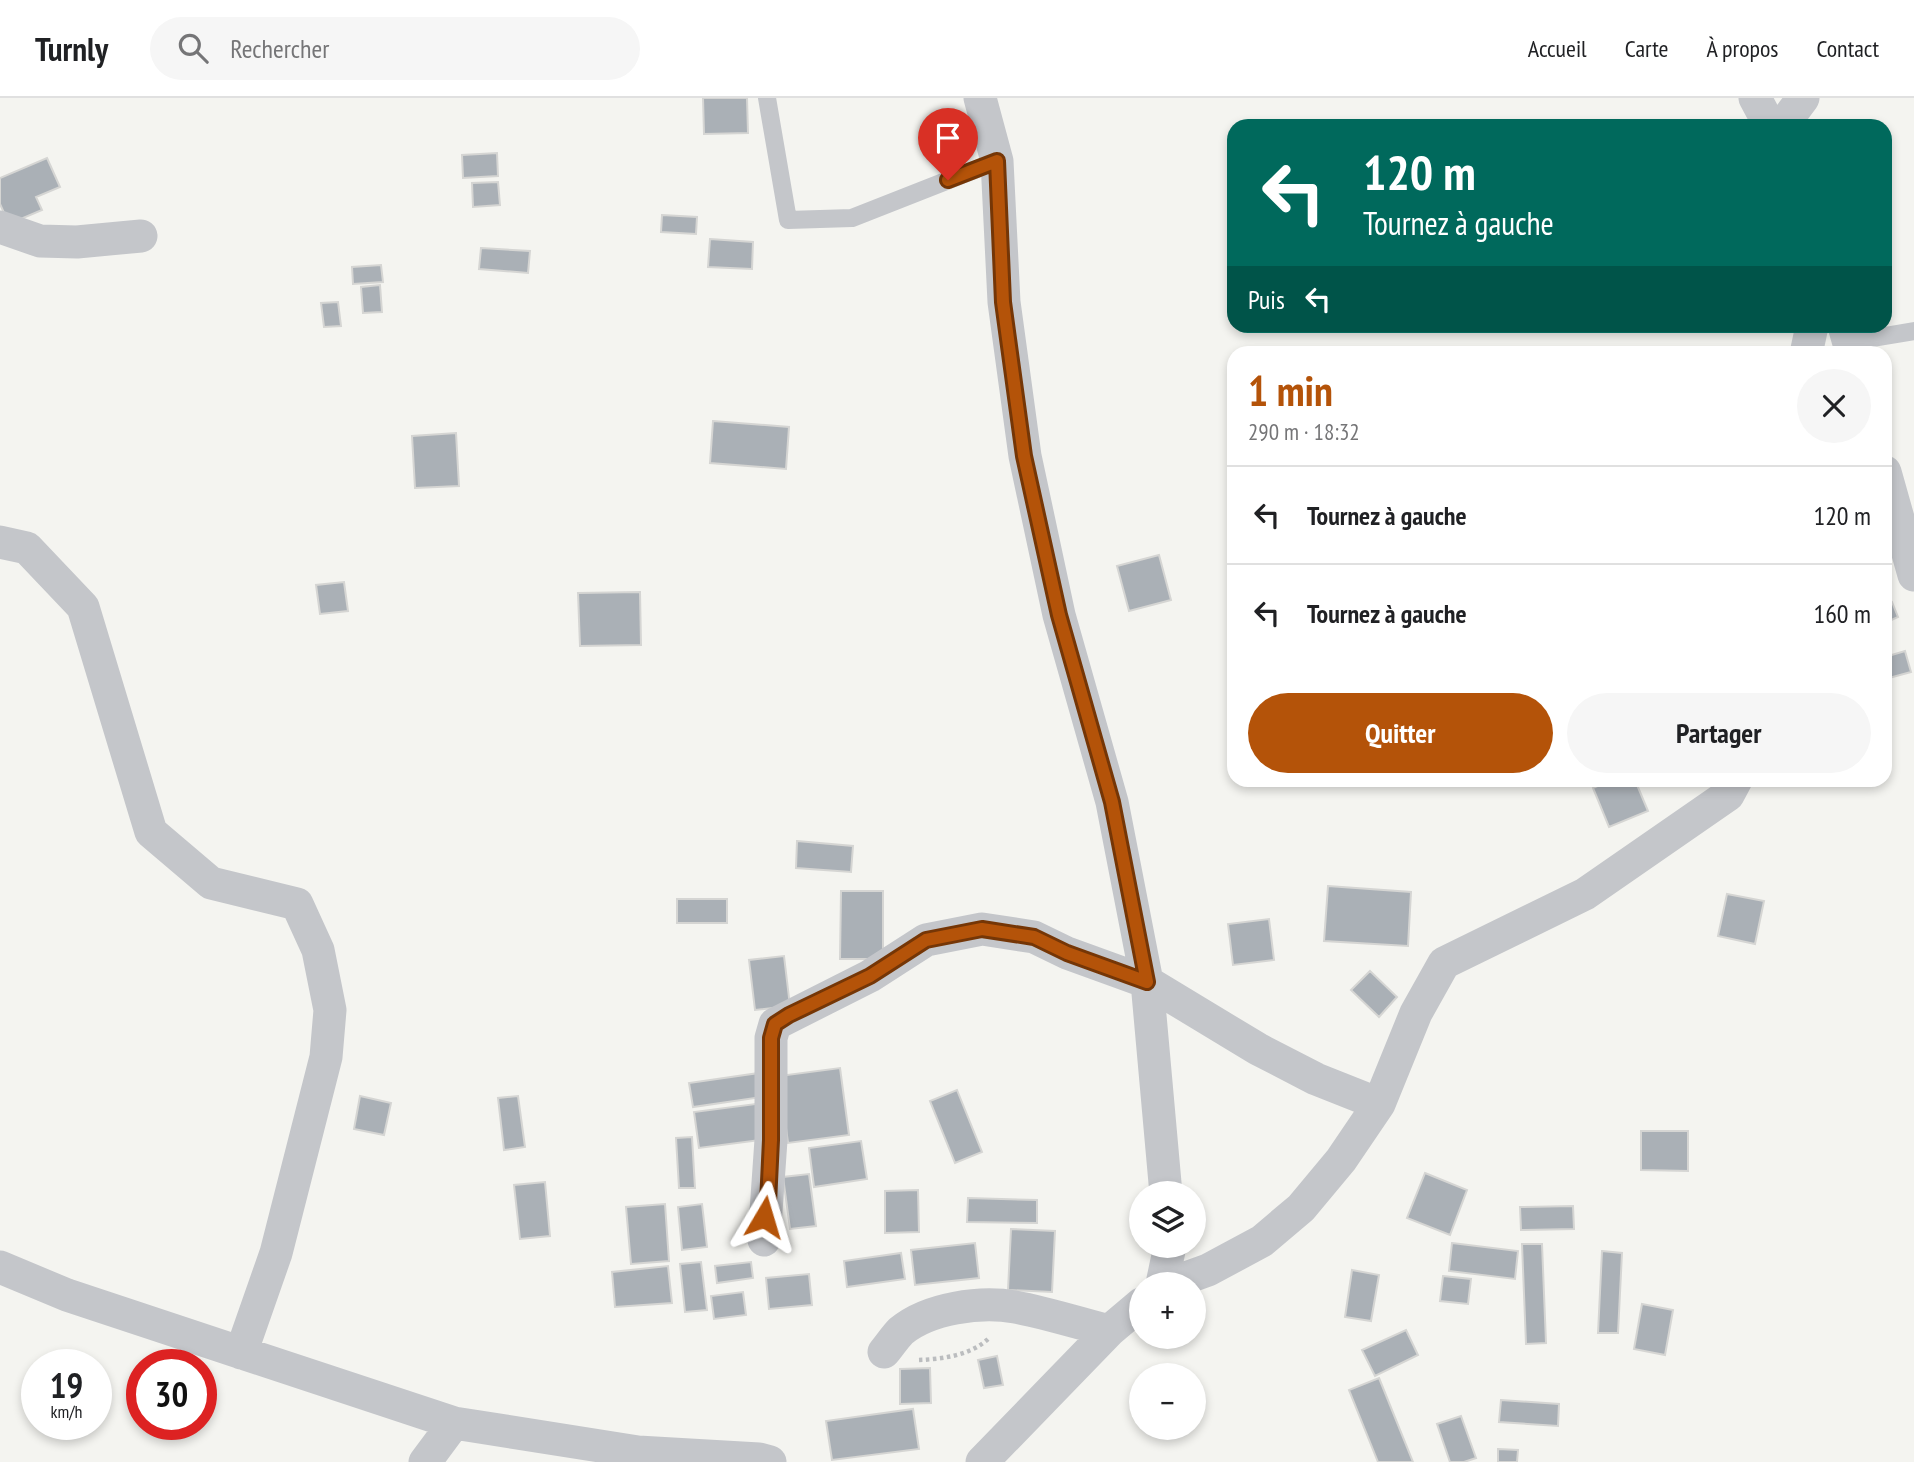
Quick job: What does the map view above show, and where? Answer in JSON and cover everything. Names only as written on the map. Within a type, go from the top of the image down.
[{"type":"street","points":[[981,98],[997,161],[1003,302],[1024,456],[1059,615],[1112,802],[1147,982],[1166,1181]]},
{"type":"street","points":[[1755,98],[1766,119]]},
{"type":"street","points":[[1788,119],[1804,98]]},
{"type":"street","points":[[0,227],[40,242],[77,242],[141,236]]},
{"type":"street","points":[[1892,497],[1914,575]]},
{"type":"street","points":[[0,542],[27,548],[83,607],[151,832],[211,883],[297,904],[318,950],[330,1010],[326,1057],[276,1253],[241,1353]]},
{"type":"street","points":[[1202,1272],[1262,1241],[1301,1208],[1341,1160],[1379,1104],[1416,1013],[1444,963],[1585,894],[1728,795],[1732,787]]},
{"type":"street","points":[[764,1240],[771,1140],[771,1038],[775,1024],[870,976],[926,940],[982,929],[1034,937],[1067,953],[1147,982],[1258,1049],[1316,1079],[1379,1104]]},
{"type":"street","points":[[0,1267],[67,1295],[454,1423],[638,1452],[759,1459],[770,1462]]},
{"type":"street","points":[[884,1352],[899,1332],[919,1320],[946,1311],[981,1306],[1013,1307],[1109,1331]]},
{"type":"street","points":[[982,1462],[1109,1331],[1129,1314]]},
{"type":"street","points":[[425,1462],[454,1423]]},
{"type":"lane","points":[[766,98],[788,220],[852,218],[997,161]]},
{"type":"lane","points":[[1849,340],[1914,331]]},
{"type":"path","points":[[884,1352],[905,1361],[932,1360],[965,1353],[984,1344],[1013,1307]]},
{"type":"building","points":[[703,98],[747,98],[748,133],[704,134]]},
{"type":"building","points":[[497,153],[498,176],[463,178],[462,155]]},
{"type":"building","points":[[47,158],[60,187],[36,197],[42,210],[9,224],[0,204],[0,178]]},
{"type":"building","points":[[498,182],[500,205],[473,207],[472,183]]},
{"type":"building","points":[[662,215],[697,217],[696,234],[661,232]]},
{"type":"building","points":[[710,239],[753,242],[752,269],[708,267]]},
{"type":"building","points":[[481,248],[530,251],[528,273],[479,269]]},
{"type":"building","points":[[381,265],[383,282],[353,284],[352,267]]},
{"type":"building","points":[[380,285],[382,312],[363,313],[361,287]]},
{"type":"building","points":[[338,302],[341,326],[324,327],[321,303]]},
{"type":"building","points":[[713,421],[789,427],[786,469],[710,463]]},
{"type":"building","points":[[456,433],[459,486],[415,488],[412,436]]},
{"type":"building","points":[[1159,555],[1171,600],[1129,611],[1117,566]]},
{"type":"building","points":[[344,582],[348,611],[320,614],[316,585]]},
{"type":"building","points":[[640,592],[641,645],[580,646],[578,593]]},
{"type":"building","points":[[1892,602],[1898,617],[1892,620]]},
{"type":"building","points":[[1905,651],[1911,672],[1892,677],[1892,655]]},
{"type":"building","points":[[1638,787],[1648,811],[1609,827],[1593,788]]},
{"type":"building","points":[[797,841],[853,846],[851,872],[796,868]]},
{"type":"building","points":[[1328,886],[1411,892],[1408,946],[1324,941]]},
{"type":"building","points":[[841,891],[883,891],[883,959],[840,959]]},
{"type":"building","points":[[1727,894],[1764,901],[1755,944],[1718,936]]},
{"type":"building","points":[[677,899],[727,899],[727,923],[677,923]]},
{"type":"building","points":[[1269,919],[1274,960],[1233,965],[1228,924]]},
{"type":"building","points":[[784,956],[790,1006],[755,1010],[749,960]]},
{"type":"building","points":[[1370,971],[1397,997],[1379,1017],[1351,990]]},
{"type":"building","points":[[840,1068],[849,1135],[788,1143],[779,1076]]},
{"type":"building","points":[[759,1073],[762,1097],[693,1107],[689,1083]]},
{"type":"building","points":[[957,1090],[982,1152],[955,1163],[930,1101]]},
{"type":"building","points":[[360,1096],[391,1103],[384,1135],[354,1129]]},
{"type":"building","points":[[518,1096],[525,1147],[504,1150],[498,1098]]},
{"type":"building","points":[[763,1103],[768,1139],[699,1148],[694,1112]]},
{"type":"building","points":[[1641,1131],[1688,1131],[1688,1171],[1641,1170]]},
{"type":"building","points":[[692,1137],[695,1188],[679,1188],[676,1138]]},
{"type":"building","points":[[861,1141],[867,1179],[814,1187],[809,1148]]},
{"type":"building","points":[[1425,1173],[1467,1190],[1450,1235],[1407,1218]]},
{"type":"building","points":[[809,1174],[816,1226],[790,1229],[783,1177]]},
{"type":"building","points":[[545,1182],[550,1236],[520,1239],[514,1185]]},
{"type":"building","points":[[918,1190],[919,1232],[885,1233],[885,1191]]},
{"type":"building","points":[[968,1198],[1037,1200],[1037,1223],[967,1222]]},
{"type":"building","points":[[665,1204],[669,1261],[631,1264],[626,1207]]},
{"type":"building","points":[[702,1204],[707,1247],[682,1250],[678,1207]]},
{"type":"building","points":[[1573,1206],[1574,1229],[1521,1230],[1520,1207]]},
{"type":"building","points":[[1011,1229],[1055,1231],[1052,1292],[1008,1290]]},
{"type":"building","points":[[975,1243],[979,1278],[915,1285],[911,1250]]},
{"type":"building","points":[[1452,1243],[1518,1251],[1515,1279],[1449,1271]]},
{"type":"building","points":[[1522,1244],[1542,1244],[1546,1343],[1526,1344]]},
{"type":"building","points":[[1602,1251],[1622,1253],[1618,1333],[1598,1333]]},
{"type":"building","points":[[901,1253],[905,1279],[847,1287],[844,1261]]},
{"type":"building","points":[[701,1262],[707,1310],[685,1312],[680,1264]]},
{"type":"building","points":[[751,1262],[753,1278],[717,1283],[715,1266]]},
{"type":"building","points":[[668,1266],[672,1303],[615,1307],[612,1272]]},
{"type":"building","points":[[1352,1270],[1379,1275],[1371,1321],[1345,1317]]},
{"type":"building","points":[[809,1274],[812,1305],[769,1309],[766,1278]]},
{"type":"building","points":[[1443,1276],[1471,1279],[1468,1304],[1440,1301]]},
{"type":"building","points":[[743,1292],[746,1315],[714,1319],[711,1296]]},
{"type":"building","points":[[1642,1304],[1673,1310],[1665,1355],[1634,1349]]},
{"type":"building","points":[[1406,1330],[1418,1355],[1375,1376],[1362,1350]]},
{"type":"building","points":[[997,1356],[1003,1385],[984,1388],[978,1360]]},
{"type":"building","points":[[930,1368],[931,1403],[900,1404],[900,1369]]},
{"type":"building","points":[[1379,1378],[1413,1462],[1378,1462],[1349,1390]]},
{"type":"building","points":[[1501,1400],[1559,1404],[1558,1426],[1499,1422]]},
{"type":"building","points":[[913,1409],[919,1449],[832,1460],[826,1421]]},
{"type":"building","points":[[1461,1416],[1476,1458],[1464,1462],[1450,1462],[1437,1424]]},
{"type":"building","points":[[1498,1449],[1518,1450],[1517,1462],[1498,1462]]},
{"type":"route","points":[[764,1217],[768,1203],[771,1140],[771,1038],[775,1024],[789,1015],[870,976],[926,940],[982,929],[1034,937],[1067,953],[1147,982],[1112,802],[1059,615],[1024,456],[1003,302],[997,161],[948,180]]}]
